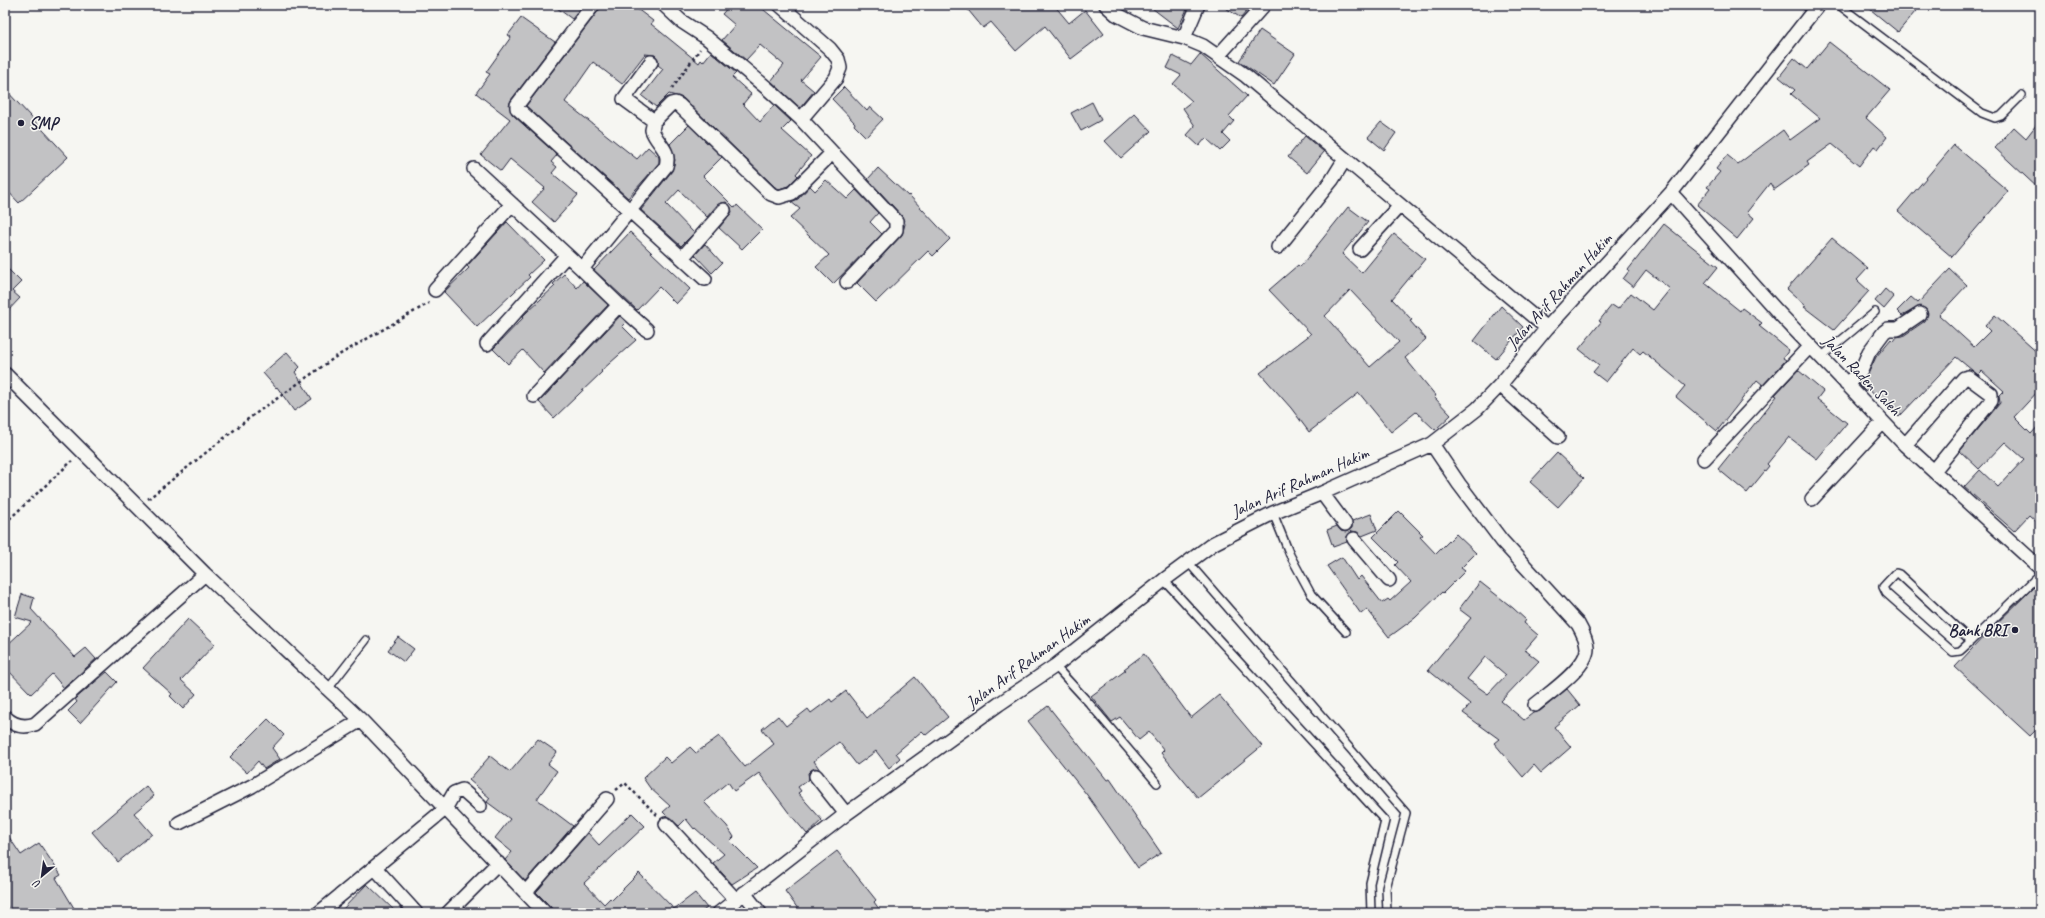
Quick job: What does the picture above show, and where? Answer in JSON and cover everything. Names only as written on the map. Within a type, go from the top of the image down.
[{"type":"street","points":[[593,5],[517,108],[705,279]]},
{"type":"street","points":[[664,5],[681,21],[707,38],[801,119],[896,221],[896,230],[847,282]]},
{"type":"street","points":[[780,5],[830,49],[838,59],[840,68],[836,78],[801,119]]},
{"type":"street","points":[[1106,5],[1116,14],[1143,28],[1184,38],[1203,46],[1246,76],[1547,328]]},
{"type":"street","points":[[1184,38],[1198,5]]},
{"type":"street","points":[[1218,56],[1264,5]]},
{"type":"street","name":"Jalan Arif Rahman Hakim","points":[[719,913],[846,814],[998,704],[1055,666],[1164,580],[1214,543],[1236,530],[1273,513],[1322,494],[1432,444],[1477,409],[1500,385],[1547,328],[1671,193],[1818,5]]},
{"type":"street","points":[[651,62],[624,99],[654,121]]},
{"type":"street","points":[[582,269],[666,166],[668,160],[666,151],[652,130],[654,121],[663,110],[671,104],[675,103],[679,105],[771,194],[779,196],[792,193],[832,153]]},
{"type":"street","points":[[1278,247],[1332,180],[1345,158]]},
{"type":"street","points":[[474,169],[647,330]]},
{"type":"street","name":"Jalan Raden Saleh","points":[[1671,193],[1810,346],[1905,445],[2040,568]]},
{"type":"street","points":[[433,296],[512,204]]},
{"type":"street","points":[[1360,249],[1400,205]]},
{"type":"street","points":[[682,258],[724,210]]},
{"type":"street","points":[[487,344],[567,255]]},
{"type":"street","points":[[534,396],[619,305]]},
{"type":"street","points":[[1846,384],[1861,371],[1869,352],[1884,332],[1888,329],[1898,329],[1920,314]]},
{"type":"street","points":[[1704,459],[1810,346]]},
{"type":"street","points":[[5,374],[205,574],[361,720],[546,913]]},
{"type":"street","points":[[1905,445],[1964,378],[1968,377],[1991,394],[1991,401],[1934,471]]},
{"type":"street","points":[[1500,385],[1558,437]]},
{"type":"street","points":[[1812,499],[1883,422]]},
{"type":"street","points":[[1432,444],[1459,484],[1502,541],[1578,624],[1584,636],[1587,648],[1586,656],[1578,668],[1534,705]]},
{"type":"street","points":[[1322,494],[1345,524]]},
{"type":"street","points":[[1354,539],[1389,580]]},
{"type":"street","points":[[5,717],[11,723],[26,727],[35,724],[205,574]]},
{"type":"street","points":[[179,823],[252,786],[361,720]]},
{"type":"street","points":[[816,776],[846,814]]},
{"type":"street","points":[[319,913],[445,809],[454,793],[462,790],[480,806]]},
{"type":"street","points":[[526,892],[607,799]]},
{"type":"street","points":[[666,824],[739,896],[760,913]]},
{"type":"street","points":[[448,913],[498,863]]},
{"type":"street","points":[[375,868],[416,913]]},
{"type":"lane","points":[[1839,5],[1982,113],[1995,118],[2001,116],[2022,95]]},
{"type":"lane","points":[[1821,357],[1875,312]]},
{"type":"lane","points":[[1273,513],[1290,554],[1311,594],[1346,632]]},
{"type":"lane","points":[[1188,562],[1406,813],[1386,888],[1387,913]]},
{"type":"lane","points":[[1971,641],[1900,574],[1896,573],[1883,587],[1886,593],[1953,652],[1960,651],[1971,641],[2040,574]]},
{"type":"lane","points":[[1164,580],[1385,821],[1370,883],[1371,913]]},
{"type":"lane","points":[[328,689],[366,640]]},
{"type":"lane","points":[[1055,666],[1089,703],[1157,783]]},
{"type":"path","points":[[663,110],[670,91],[707,38]]},
{"type":"path","points":[[138,507],[248,419],[337,356],[433,296]]},
{"type":"path","points":[[5,523],[83,452]]},
{"type":"path","points":[[607,799],[625,783],[666,824]]},
{"type":"building","points":[[553,5],[583,5],[572,19]]},
{"type":"building","points":[[601,5],[632,5],[653,21],[651,24],[699,63],[701,60],[703,62],[711,52],[736,73],[732,77],[751,94],[743,104],[760,122],[774,105],[791,121],[782,130],[811,156],[796,174],[798,176],[788,186],[779,189],[775,187],[683,98],[669,94],[656,107],[642,96],[663,69],[658,65],[658,59],[655,55],[645,54],[622,84],[593,62],[565,102],[637,159],[648,147],[659,157],[659,163],[628,198],[526,106],[599,10]]},
{"type":"building","points":[[730,5],[758,5],[821,57],[801,80],[814,91],[800,108],[771,81],[784,65],[760,45],[746,60],[722,40],[735,25],[722,14]]},
{"type":"building","points":[[964,5],[1054,5],[1069,23],[1085,10],[1104,34],[1071,59],[1045,26],[1016,51],[991,22],[983,28]]},
{"type":"building","points":[[1148,5],[1189,5],[1178,28]]},
{"type":"building","points":[[1221,5],[1252,5],[1241,18]]},
{"type":"building","points":[[1865,5],[1921,5],[1898,32]]},
{"type":"building","points":[[521,18],[555,42],[511,100],[509,105],[512,114],[557,155],[551,162],[557,167],[552,173],[578,195],[554,222],[532,202],[545,188],[510,159],[501,171],[481,155],[510,119],[476,93],[490,74],[486,72],[511,37],[508,35]]},
{"type":"building","points":[[1260,30],[1295,54],[1274,85],[1239,61]]},
{"type":"building","points":[[1829,42],[1890,90],[1866,118],[1887,137],[1878,149],[1874,146],[1859,166],[1832,144],[1807,162],[1809,165],[1774,190],[1770,183],[1747,212],[1754,218],[1737,239],[1697,205],[1710,189],[1707,187],[1720,172],[1716,169],[1727,155],[1738,164],[1783,130],[1790,140],[1820,118],[1791,94],[1795,90],[1779,77],[1794,58],[1807,69]]},
{"type":"building","points":[[1200,54],[1247,96],[1229,116],[1234,121],[1223,134],[1230,141],[1220,151],[1206,138],[1199,146],[1187,135],[1195,126],[1183,108],[1192,101],[1173,84],[1181,75],[1167,68],[1173,56],[1191,65]]},
{"type":"building","points":[[844,87],[867,111],[870,107],[883,119],[866,137],[832,99]]},
{"type":"building","name":"SMP","points":[[5,89],[68,157],[19,203],[5,188]]},
{"type":"building","points":[[1092,102],[1101,120],[1081,131],[1071,113]]},
{"type":"building","points":[[1135,114],[1151,131],[1121,158],[1105,141]]},
{"type":"building","points":[[2040,120],[2040,190],[1995,148],[2014,127],[2026,138]]},
{"type":"building","points":[[1381,122],[1396,133],[1384,150],[1368,137]]},
{"type":"building","points":[[689,125],[722,157],[703,176],[735,208],[737,205],[762,229],[742,249],[719,228],[732,212],[731,207],[726,202],[718,204],[707,217],[679,190],[666,204],[694,233],[681,246],[641,210],[672,171],[675,160],[670,144]]},
{"type":"building","points":[[1305,136],[1324,152],[1307,173],[1288,157]]},
{"type":"building","points":[[1954,145],[2008,191],[1952,257],[1898,211]]},
{"type":"building","points":[[878,168],[908,196],[909,195],[950,239],[933,256],[928,251],[876,302],[857,283],[902,235],[905,224],[902,216],[868,179]]},
{"type":"building","points":[[826,180],[847,199],[856,190],[878,213],[870,222],[882,234],[833,284],[816,267],[829,255],[790,218],[800,209],[791,202],[798,199],[810,186],[815,191]]},
{"type":"building","points":[[1348,207],[1368,222],[1342,254],[1362,273],[1394,234],[1425,259],[1392,299],[1412,320],[1410,321],[1426,339],[1405,358],[1436,396],[1434,397],[1451,415],[1435,430],[1416,412],[1391,432],[1359,393],[1309,432],[1291,408],[1260,373],[1311,334],[1269,290],[1298,265],[1300,267]],"holes":[[[1350,290],[1399,342],[1370,367],[1325,316]]]},
{"type":"building","points":[[507,222],[544,260],[528,275],[530,277],[477,327],[444,292],[469,268],[467,266]]},
{"type":"building","points":[[1664,224],[1718,267],[1705,283],[1740,311],[1742,308],[1762,323],[1759,326],[1789,350],[1783,358],[1786,360],[1763,385],[1757,380],[1717,431],[1676,397],[1685,386],[1643,351],[1640,354],[1633,348],[1606,382],[1593,372],[1599,365],[1579,349],[1601,322],[1599,321],[1612,305],[1618,309],[1631,293],[1653,310],[1670,289],[1646,270],[1633,287],[1623,279],[1629,271],[1628,270]]},
{"type":"building","points":[[630,232],[690,289],[676,304],[659,287],[637,310],[594,270]]},
{"type":"building","points":[[1832,238],[1868,268],[1857,280],[1869,291],[1834,330],[1804,307],[1806,306],[1787,289]]},
{"type":"building","points":[[705,244],[722,263],[712,273],[695,255]]},
{"type":"building","points":[[5,266],[21,282],[12,291],[20,298],[5,314]]},
{"type":"building","points":[[1950,269],[1967,285],[1939,315],[1974,347],[1990,331],[1985,326],[1995,315],[2040,355],[2040,389],[2014,417],[2031,434],[2040,424],[2040,525],[2029,515],[2014,531],[1964,487],[1980,470],[1998,487],[2024,459],[2005,442],[1979,469],[1960,451],[2000,403],[1999,396],[2004,391],[1982,371],[1978,375],[1956,357],[1899,417],[1868,389],[1865,391],[1858,384],[1868,374],[1876,357],[1891,339],[1893,341],[1896,337],[1903,336],[1925,321],[1928,314],[1926,309],[1920,306],[1902,316],[1897,311],[1911,297],[1918,303]]},
{"type":"building","points":[[564,274],[577,288],[583,281],[608,305],[544,373],[523,350],[508,364],[493,349],[524,317],[523,316],[555,286],[553,284]]},
{"type":"building","points":[[1885,289],[1894,297],[1884,309],[1875,301]]},
{"type":"building","points":[[1501,306],[1523,327],[1496,359],[1474,341]]},
{"type":"building","points":[[620,316],[626,322],[622,326],[636,340],[601,371],[602,372],[554,418],[539,402]]},
{"type":"building","points":[[287,352],[300,367],[295,372],[312,399],[294,411],[277,387],[276,388],[263,373]]},
{"type":"building","points":[[1798,370],[1823,391],[1817,399],[1847,423],[1817,459],[1789,437],[1767,464],[1769,466],[1747,493],[1718,469],[1777,396],[1775,395]]},
{"type":"building","points":[[1557,453],[1584,478],[1558,507],[1530,482]]},
{"type":"building","points":[[1399,511],[1423,535],[1420,537],[1436,554],[1456,534],[1476,553],[1461,568],[1465,571],[1443,593],[1442,592],[1415,618],[1389,637],[1367,609],[1361,614],[1327,566],[1342,557],[1357,580],[1361,576],[1382,603],[1388,599],[1390,601],[1411,582],[1395,565],[1398,562],[1373,537]]},
{"type":"building","points":[[1371,514],[1377,530],[1362,536],[1357,532],[1352,531],[1347,536],[1347,542],[1333,547],[1327,530],[1337,526],[1341,531],[1346,532],[1352,528],[1352,521]]},
{"type":"building","points":[[1480,582],[1513,608],[1526,620],[1524,623],[1538,635],[1525,650],[1539,661],[1501,701],[1524,720],[1533,713],[1540,711],[1567,689],[1580,705],[1554,727],[1571,747],[1541,773],[1534,765],[1523,777],[1494,743],[1499,739],[1463,713],[1470,704],[1428,670],[1471,618],[1459,609]],"holes":[[[1485,657],[1506,675],[1488,694],[1467,679]]]},
{"type":"building","name":"Bank BRI","points":[[2034,587],[2040,592],[2040,726],[2030,736],[1955,667]]},
{"type":"building","points":[[22,594],[34,598],[31,609],[75,657],[86,648],[96,659],[64,688],[52,674],[31,694],[5,667],[5,647],[32,622],[15,617]]},
{"type":"building","points":[[188,619],[215,644],[181,680],[196,694],[183,709],[170,696],[172,694],[143,668]]},
{"type":"building","points":[[398,637],[414,649],[404,662],[388,650]]},
{"type":"building","points":[[1144,654],[1191,718],[1219,695],[1262,746],[1198,798],[1161,753],[1164,750],[1149,732],[1139,740],[1120,717],[1112,722],[1091,696],[1126,670],[1124,669]]},
{"type":"building","points":[[107,672],[117,682],[80,723],[68,711],[77,702],[75,699]]},
{"type":"building","points":[[915,677],[948,717],[926,735],[922,731],[896,753],[900,758],[889,768],[876,751],[857,765],[839,742],[814,761],[820,770],[815,768],[808,773],[809,779],[798,787],[801,791],[798,793],[822,820],[807,834],[759,773],[734,791],[728,782],[704,802],[727,826],[734,837],[730,841],[757,868],[732,884],[713,863],[724,854],[695,828],[694,829],[686,819],[679,826],[667,816],[663,812],[670,806],[650,788],[643,778],[665,757],[671,763],[690,747],[696,753],[719,736],[745,767],[774,744],[762,729],[778,716],[786,726],[808,709],[811,713],[830,699],[832,702],[846,691],[867,718]]},
{"type":"building","points":[[1048,706],[1107,780],[1110,779],[1161,853],[1138,868],[1087,795],[1028,721]]},
{"type":"building","points":[[268,719],[284,735],[272,748],[280,759],[264,769],[258,761],[247,773],[230,757]]},
{"type":"building","points":[[538,739],[557,752],[548,764],[557,771],[537,799],[573,826],[525,881],[505,860],[512,852],[495,838],[510,819],[487,802],[490,798],[469,780],[490,756],[510,772]]},
{"type":"building","points":[[146,786],[154,796],[134,813],[152,834],[118,862],[92,832]]},
{"type":"building","points":[[632,813],[645,826],[584,883],[604,904],[610,898],[612,900],[639,873],[674,909],[695,893],[707,908],[700,913],[553,913],[551,907],[536,892],[588,833],[599,845]]},
{"type":"building","points":[[5,831],[21,855],[39,843],[61,875],[56,878],[77,913],[10,913],[5,902]]},
{"type":"building","points":[[837,851],[876,900],[874,902],[882,913],[801,913],[785,891]]},
{"type":"building","points":[[367,884],[397,913],[339,913]]},
{"type":"place","name":"SMP","points":[[21,123]]},
{"type":"place","name":"Bank BRI","points":[[2015,630]]}]
